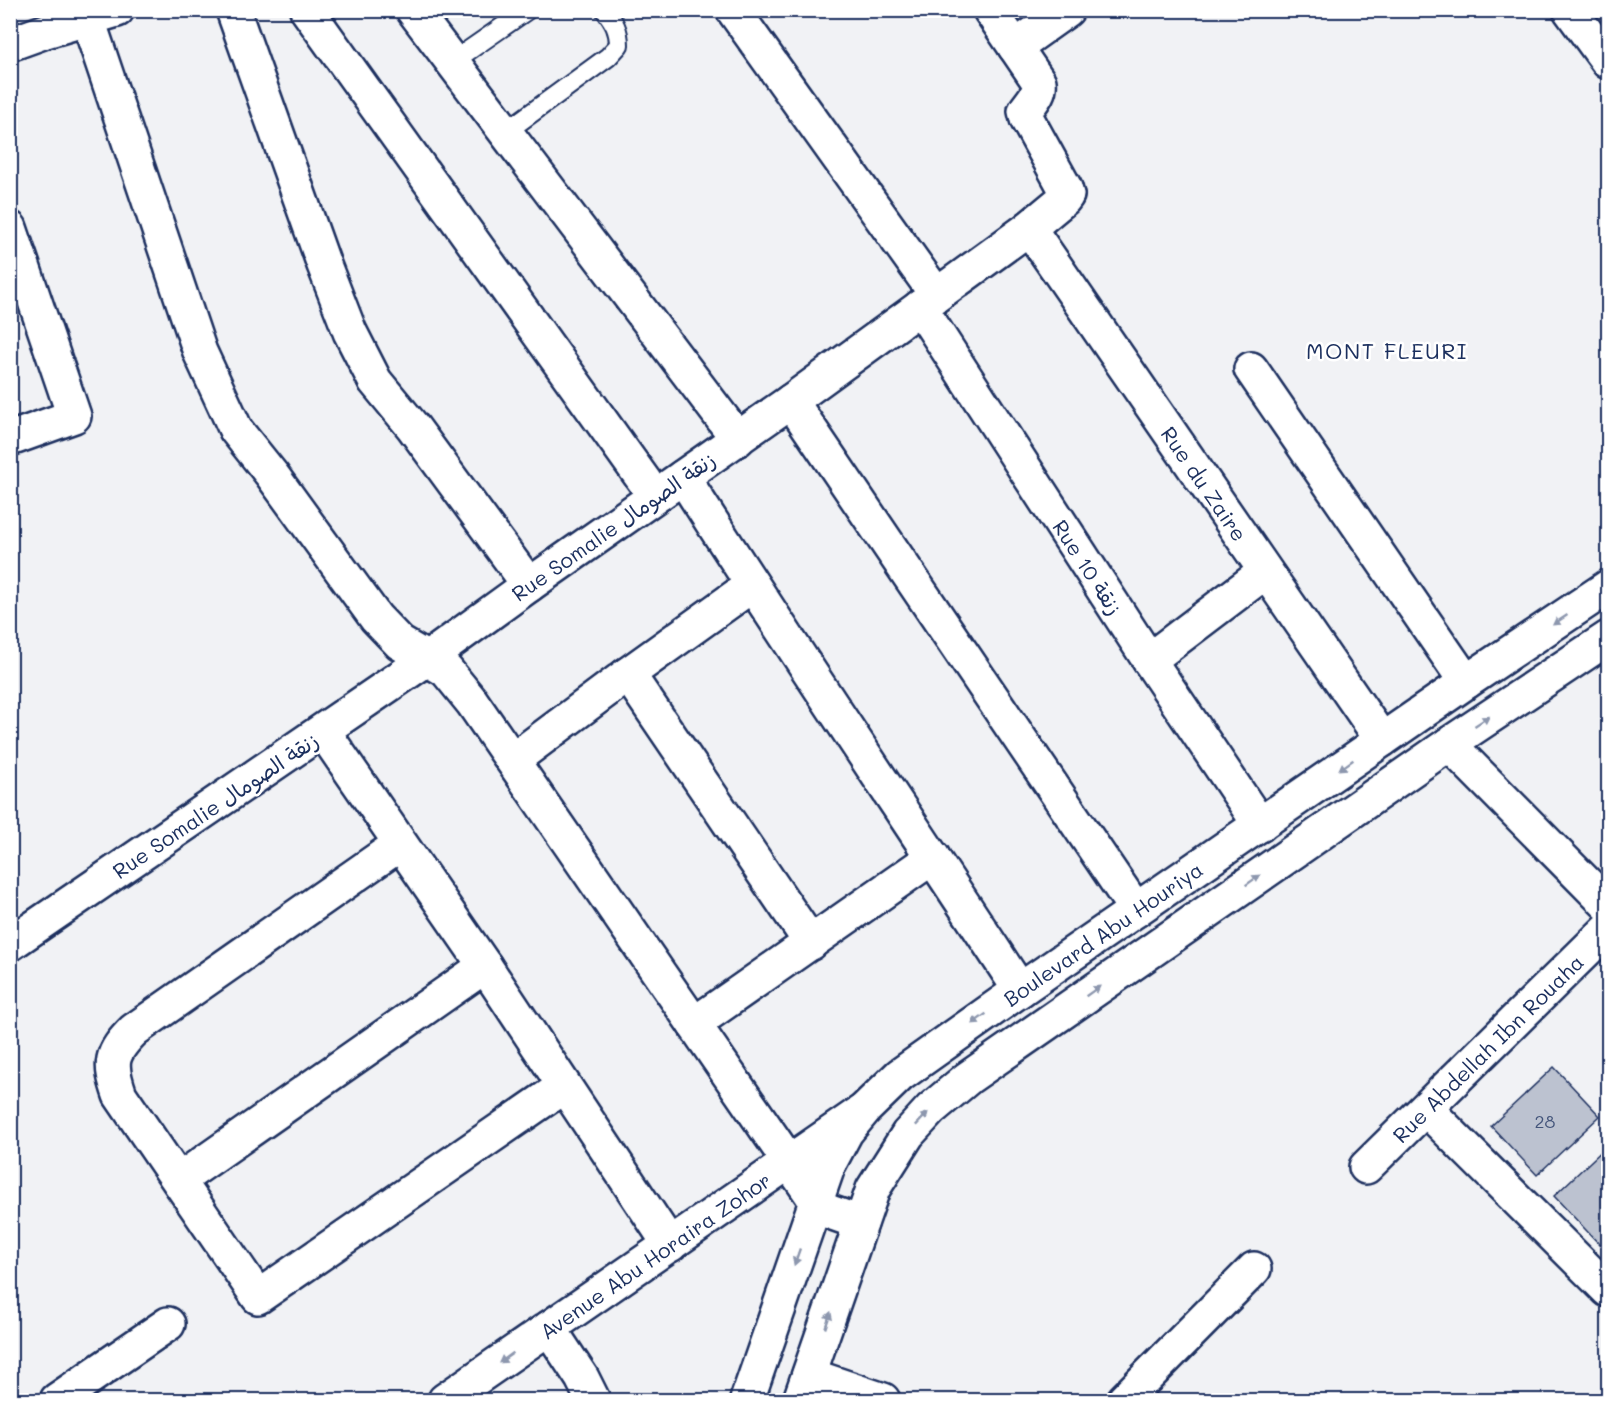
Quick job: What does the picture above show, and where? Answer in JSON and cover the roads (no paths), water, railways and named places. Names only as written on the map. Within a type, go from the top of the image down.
[{"type":"street","points":[[233,10],[320,254],[350,332],[375,381],[413,427],[529,585]]},
{"type":"street","points":[[307,10],[655,496]]},
{"type":"street","points":[[413,10],[738,439]]},
{"type":"street","name":"Rue 10 زنقة","points":[[733,10],[928,300],[1149,660],[1260,825]]},
{"type":"street","points":[[990,10],[1015,47],[1067,10]]},
{"type":"street","points":[[1570,10],[1608,62]]},
{"type":"street","points":[[10,44],[43,21],[103,15],[200,352],[236,430],[272,475],[376,618],[400,643],[446,670],[472,702],[816,1201],[827,1211],[861,1223]]},
{"type":"street","name":"Rue Somalie زنقة الصومال","points":[[10,944],[427,659],[791,401],[1029,228],[1064,199],[1067,195],[1065,188],[1027,119],[1025,111],[1040,88],[1039,82],[1015,47]]},
{"type":"street","points":[[10,228],[74,416],[10,439]]},
{"type":"street","name":"Rue du Zaire","points":[[1029,228],[1382,740]]},
{"type":"street","points":[[1251,369],[1466,682]]},
{"type":"street","points":[[791,401],[1136,910]]},
{"type":"street","points":[[683,477],[1020,990]]},
{"type":"street","points":[[1149,660],[1265,572]]},
{"type":"street","points":[[513,760],[752,585]]},
{"type":"street","name":"Boulevard Abu Houriya","points":[[747,1401],[829,1164],[846,1132],[865,1109],[900,1076],[1020,990],[1466,682],[1608,587]]},
{"type":"street","name":"Boulevard Abu Houriya","points":[[804,1388],[873,1189],[908,1134],[931,1108],[968,1078],[1449,744],[1608,638]]},
{"type":"street","points":[[628,674],[812,943]]},
{"type":"street","points":[[323,731],[485,966],[669,1245]]},
{"type":"street","points":[[1449,744],[1608,904]]},
{"type":"street","points":[[400,844],[134,1030],[118,1046],[112,1060],[113,1073],[120,1095],[258,1297],[564,1086]]},
{"type":"street","points":[[694,1024],[933,857]]},
{"type":"street","name":"Rue Abdellah Ibn Rouaha","points":[[1366,1167],[1608,929]]},
{"type":"street","points":[[179,1180],[485,966]]},
{"type":"street","points":[[865,1109],[879,1129],[885,1147],[887,1165]]},
{"type":"street","name":"Avenue Abu Horaira Zohor","points":[[445,1401],[865,1109]]},
{"type":"street","points":[[1426,1109],[1608,1290]]},
{"type":"street","points":[[1124,1401],[1254,1269]]},
{"type":"street","points":[[57,1401],[168,1323]]},
{"type":"street","points":[[549,1328],[582,1378],[593,1401]]},
{"type":"street","points":[[804,1388],[882,1401]]},
{"type":"lane","points":[[452,62],[527,10]]},
{"type":"lane","points":[[504,133],[608,57],[619,45],[615,22],[605,10]]},
{"type":"district","name":"MONT FLEURI","points":[[1387,350]]}]
